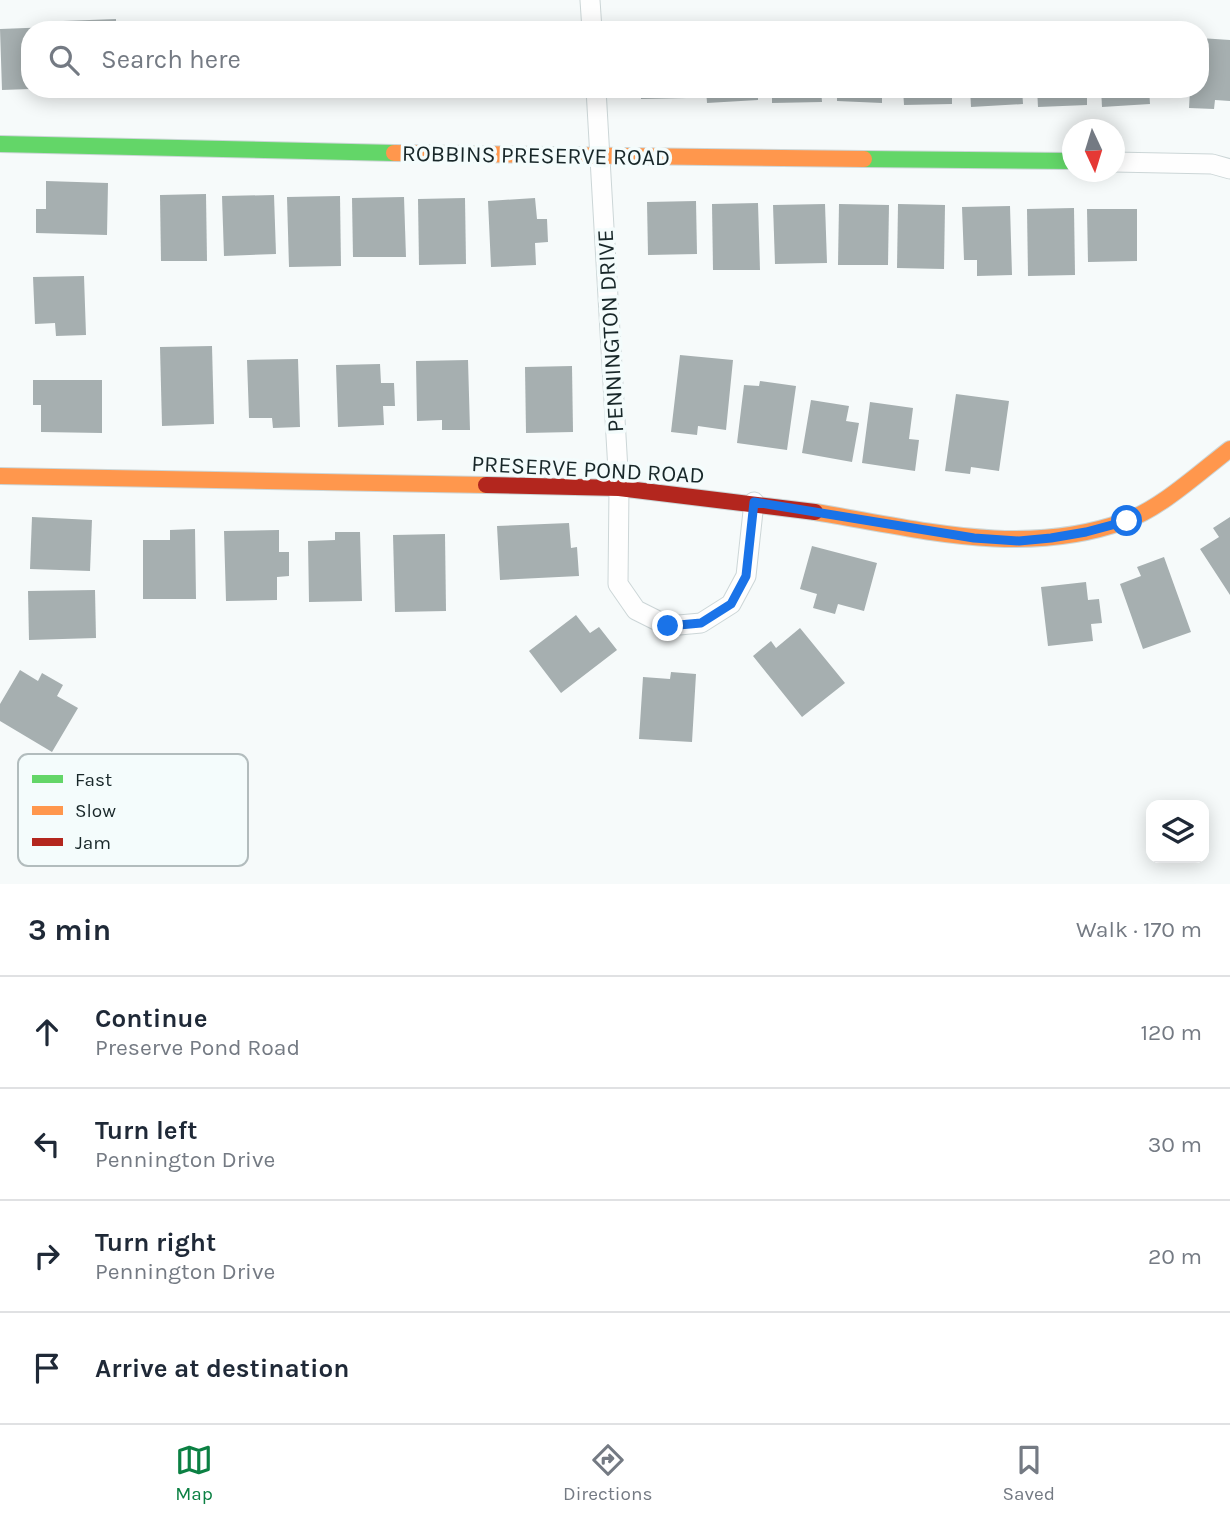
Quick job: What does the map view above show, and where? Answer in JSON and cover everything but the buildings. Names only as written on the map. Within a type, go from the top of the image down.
[{"type":"street","points":[[590,0],[591,21]]},
{"type":"street","name":"PENNINGTON DRIVE","points":[[597,98],[619,488],[618,584],[636,610],[668,626],[701,623],[731,604],[746,576],[754,502]]},
{"type":"street","name":"ROBBINS PRESERVE ROAD","points":[[0,144],[600,157],[1062,161]]},
{"type":"street","points":[[1125,162],[1213,164],[1230,169]]},
{"type":"street","name":"PRESERVE POND ROAD","points":[[0,475],[619,488],[754,502],[974,538],[1019,541],[1086,532],[1127,521],[1163,500],[1230,449]]},
{"type":"traffic: fast","points":[[0,144],[394,153]]},
{"type":"traffic: fast","points":[[864,159],[1062,161]]},
{"type":"traffic: slow","points":[[394,153],[864,159]]},
{"type":"traffic: slow","points":[[815,512],[971,537],[1048,538],[1087,532],[1138,515],[1179,489],[1230,449]]},
{"type":"traffic: slow","points":[[0,476],[486,485]]},
{"type":"traffic: jam","points":[[486,485],[619,488],[815,512]]},
{"type":"route","points":[[668,626],[701,623],[731,604],[746,576],[754,502],[974,538],[1019,541],[1086,532],[1127,521]]}]
